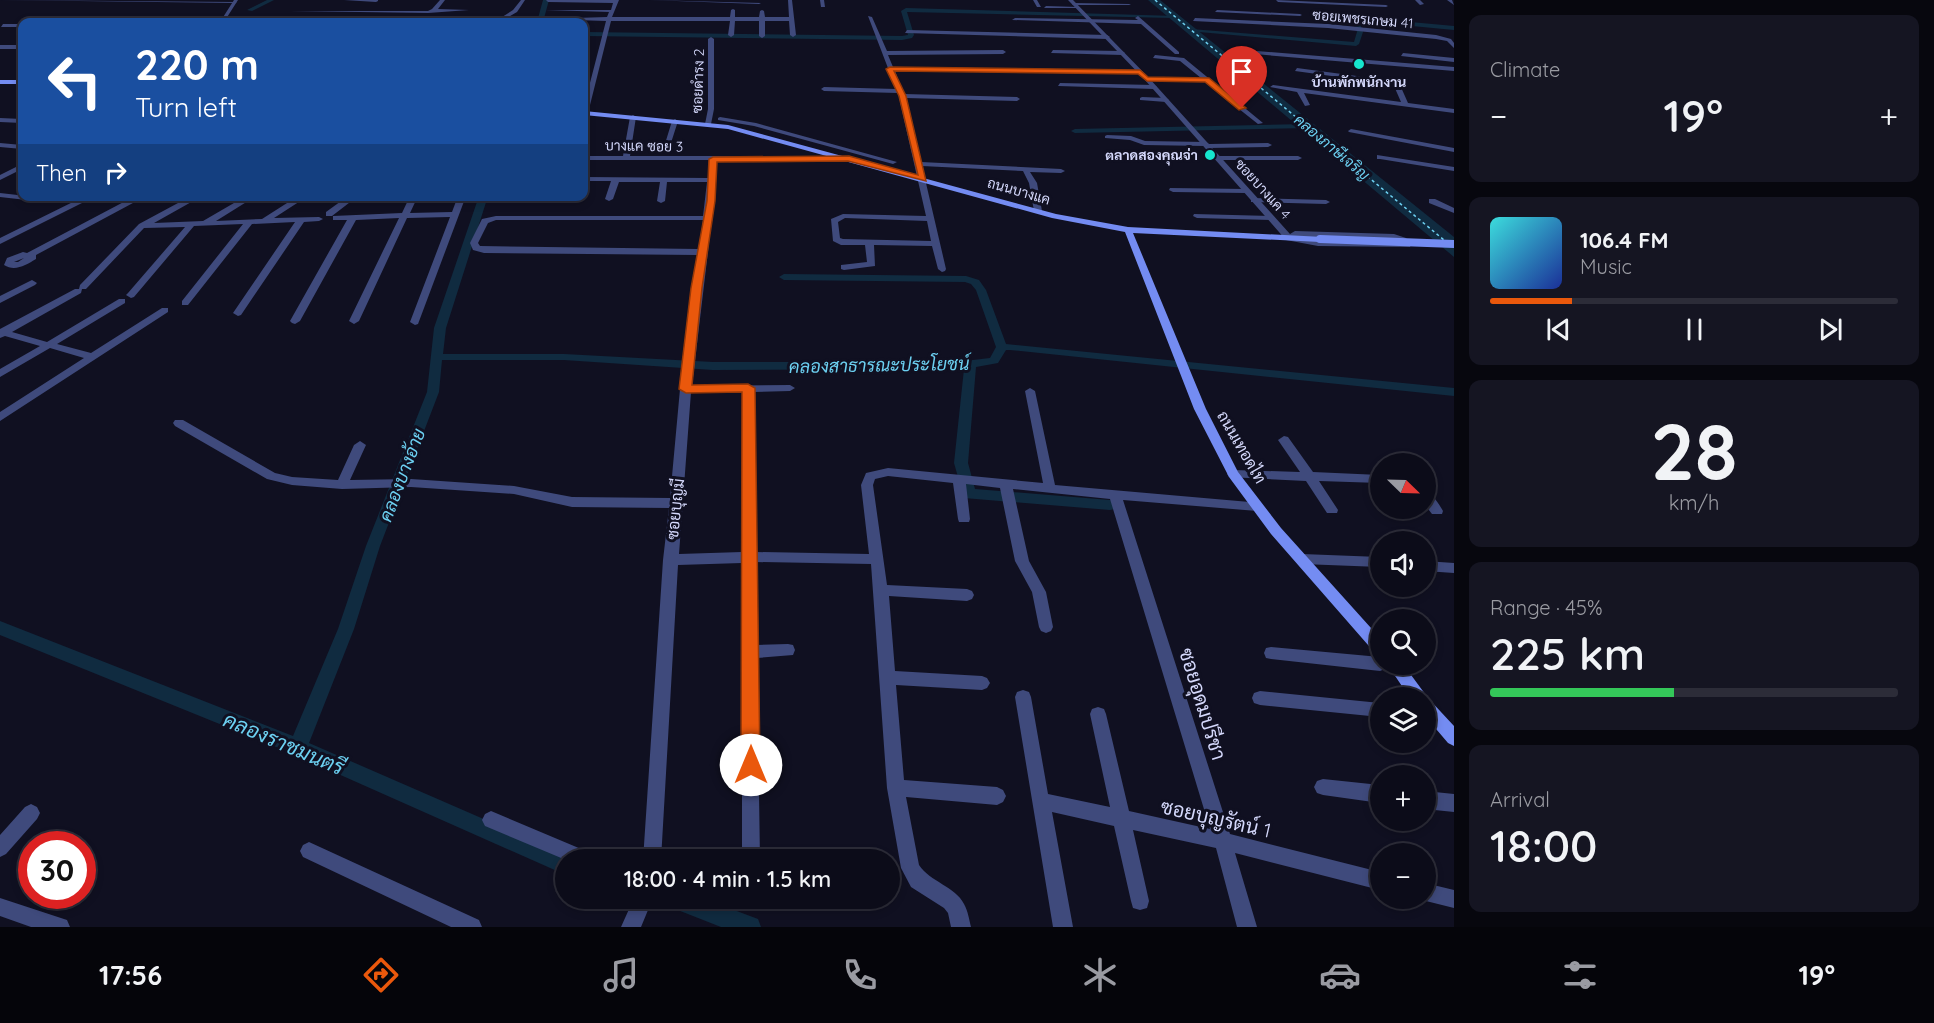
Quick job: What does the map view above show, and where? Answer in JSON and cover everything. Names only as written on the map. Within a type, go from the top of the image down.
[{"type":"main road","points":[[0,82],[18,82]]},
{"type":"main road","name":"ถนนบางแค","points":[[588,113],[708,124],[795,143],[1038,211],[1128,230],[1454,244]]},
{"type":"main road","name":"ถนนเทอดไท","points":[[1128,230],[1205,420],[1233,474],[1257,506],[1370,637]]},
{"type":"main road","points":[[1401,675],[1411,687]]},
{"type":"main road","points":[[1436,719],[1454,737]]},
{"type":"street","points":[[0,0],[235,1]]},
{"type":"street","points":[[346,0],[376,0]]},
{"type":"street","points":[[362,11],[376,0]]},
{"type":"street","points":[[434,10],[443,0]]},
{"type":"street","points":[[504,18],[515,11],[523,0]]},
{"type":"street","points":[[651,0],[760,5],[762,36]]},
{"type":"street","points":[[790,0],[793,35]]},
{"type":"street","points":[[1035,0],[1043,6],[1112,2],[1129,4]]},
{"type":"street","points":[[1277,0],[1387,2]]},
{"type":"street","points":[[1277,0],[1322,26]]},
{"type":"street","points":[[1417,0],[1422,4]]},
{"type":"street","points":[[1449,0],[1454,4]]},
{"type":"street","points":[[157,6],[166,1]]},
{"type":"street","points":[[225,18],[235,1]]},
{"type":"street","points":[[548,1],[616,1],[608,20],[588,97]]},
{"type":"street","name":"ซอยบางแค 4","points":[[1074,4],[1147,79],[1289,238]]},
{"type":"street","points":[[730,35],[734,6]]},
{"type":"street","points":[[673,7],[675,29]]},
{"type":"street","points":[[701,7],[706,29]]},
{"type":"street","points":[[288,11],[468,10]]},
{"type":"street","points":[[547,10],[612,11]]},
{"type":"street","points":[[228,11],[238,11]]},
{"type":"street","points":[[1217,11],[1300,15]]},
{"type":"street","points":[[588,20],[646,16],[675,19],[792,19]]},
{"type":"street","points":[[646,16],[649,29]]},
{"type":"street","points":[[870,17],[902,93],[942,270]]},
{"type":"street","points":[[1136,17],[1177,53]]},
{"type":"street","points":[[1015,20],[1142,22]]},
{"type":"street","points":[[1284,20],[1311,21]]},
{"type":"street","name":"ซอยเพชรเกษม 41","points":[[1195,21],[1354,28],[1436,37],[1449,40],[1454,46]]},
{"type":"street","points":[[3,26],[18,26]]},
{"type":"street","points":[[588,27],[606,27]]},
{"type":"street","points":[[907,32],[1107,37]]},
{"type":"street","name":"ซอยดำรง 2","points":[[708,124],[711,109],[711,39]]},
{"type":"street","points":[[0,46],[18,47]]},
{"type":"street","points":[[1232,51],[1293,59],[1376,61],[1454,69]]},
{"type":"street","points":[[884,53],[1003,52]]},
{"type":"street","points":[[1053,52],[1122,53]]},
{"type":"street","points":[[1403,55],[1454,60]]},
{"type":"street","points":[[1155,57],[1182,59],[1260,123]]},
{"type":"street","points":[[890,69],[1140,72]]},
{"type":"street","points":[[1297,70],[1392,82],[1397,85],[1405,104]]},
{"type":"street","points":[[1147,79],[1207,80]]},
{"type":"street","points":[[1060,85],[1154,87]]},
{"type":"street","points":[[1273,87],[1454,111]]},
{"type":"street","points":[[878,100],[880,88]]},
{"type":"street","points":[[824,89],[880,88],[902,93],[968,94],[1017,99]]},
{"type":"street","points":[[998,90],[1001,98]]},
{"type":"street","points":[[1300,91],[1307,105]]},
{"type":"street","points":[[1142,99],[1166,100]]},
{"type":"street","points":[[626,158],[633,117]]},
{"type":"street","points":[[720,118],[808,135],[893,162]]},
{"type":"street","points":[[0,120],[18,121]]},
{"type":"street","points":[[666,146],[675,121]]},
{"type":"street","points":[[1351,131],[1454,150]]},
{"type":"street","points":[[795,143],[808,135]]},
{"type":"street","points":[[1107,137],[1131,138],[1144,143],[1268,145]]},
{"type":"street","points":[[0,146],[18,147]]},
{"type":"street","points":[[1380,157],[1454,169]]},
{"type":"street","name":"บางแค ซอย 3","points":[[588,158],[849,158]]},
{"type":"street","points":[[1218,158],[1298,158]]},
{"type":"street","name":"ซอยบุญมี","points":[[653,849],[670,560],[686,389],[708,218],[713,159]]},
{"type":"street","points":[[919,164],[1060,171]]},
{"type":"street","points":[[0,178],[18,168]]},
{"type":"street","points":[[1025,169],[1036,190],[1038,211]]},
{"type":"street","points":[[588,179],[711,180]]},
{"type":"street","points":[[609,199],[616,179]]},
{"type":"street","points":[[661,201],[664,179]]},
{"type":"street","points":[[1173,190],[1246,190]]},
{"type":"street","points":[[0,195],[18,197]]},
{"type":"street","points":[[1254,200],[1326,202]]},
{"type":"street","points":[[0,241],[82,201]]},
{"type":"street","points":[[0,270],[11,262],[30,255],[133,201]]},
{"type":"street","points":[[1,333],[80,289],[142,226],[189,201]]},
{"type":"street","points":[[203,224],[243,201]]},
{"type":"street","points":[[263,222],[296,201]]},
{"type":"street","points":[[142,226],[319,219],[324,222],[348,201]]},
{"type":"street","points":[[354,321],[411,201]]},
{"type":"street","points":[[415,322],[460,201]]},
{"type":"street","points":[[1432,201],[1454,211]]},
{"type":"street","points":[[1190,208],[1263,209]]},
{"type":"street","points":[[332,216],[353,218],[455,214]]},
{"type":"street","points":[[931,219],[843,216],[834,220],[836,239],[847,243],[936,244]]},
{"type":"street","points":[[1197,216],[1271,218]]},
{"type":"street","points":[[295,321],[353,218]]},
{"type":"street","points":[[703,252],[484,250],[476,248],[474,243],[485,221],[496,218],[708,218]]},
{"type":"street","points":[[238,313],[301,220]]},
{"type":"street","points":[[185,303],[249,222]]},
{"type":"street","points":[[131,295],[192,224]]},
{"type":"street","points":[[1300,234],[1394,237],[1403,240],[1407,245],[1318,243],[1289,238],[1300,234]]},
{"type":"street","points":[[844,267],[872,264],[869,243]]},
{"type":"street","points":[[0,256],[11,262]]},
{"type":"street","points":[[0,300],[32,283]]},
{"type":"street","points":[[0,374],[122,301]]},
{"type":"street","points":[[0,417],[165,310]]},
{"type":"street","points":[[1,333],[94,357]]},
{"type":"street","points":[[748,388],[751,849]]},
{"type":"street","points":[[686,389],[790,388]]},
{"type":"street","points":[[1030,391],[1050,488]]},
{"type":"street","points":[[178,423],[271,476],[292,482],[342,485],[411,483],[514,490],[572,502],[676,503]]},
{"type":"street","points":[[1284,440],[1332,510]]},
{"type":"street","points":[[342,485],[360,445]]},
{"type":"street","points":[[962,927],[957,909],[951,901],[918,880],[910,868],[896,788],[881,590],[867,485],[870,476],[888,472],[1115,495],[1257,506]]},
{"type":"street","points":[[1233,474],[1370,478]]},
{"type":"street","points":[[959,479],[964,519]]},
{"type":"street","points":[[1005,483],[1022,561],[1039,592],[1046,627]]},
{"type":"street","name":"ซอยอุดมปรีชา","points":[[1115,495],[1224,841],[1247,927]]},
{"type":"street","points":[[670,560],[750,556],[878,559]]},
{"type":"street","points":[[1302,559],[1370,562]]},
{"type":"street","points":[[1436,567],[1454,568]]},
{"type":"street","points":[[881,590],[967,595]]},
{"type":"street","points":[[750,652],[788,650]]},
{"type":"street","points":[[1271,653],[1370,662]]},
{"type":"street","points":[[889,678],[982,683]]},
{"type":"street","points":[[1023,697],[1063,927]]},
{"type":"street","points":[[1260,698],[1370,709]]},
{"type":"street","points":[[1098,714],[1124,820],[1140,901]]},
{"type":"street","points":[[1323,787],[1370,793]]},
{"type":"street","points":[[896,788],[997,796]]},
{"type":"street","name":"ซอยบุญรัตน์ 1","points":[[1041,801],[1224,841],[1370,878]]},
{"type":"street","points":[[1436,801],[1454,803]]},
{"type":"street","points":[[0,848],[31,813]]},
{"type":"street","points":[[491,820],[561,849]]},
{"type":"street","points":[[309,851],[472,927]]},
{"type":"street","points":[[1436,895],[1454,899]]},
{"type":"street","points":[[0,907],[60,927]]},
{"type":"water","name":"คลองภาษีเจริญ","points":[[1148,0],[1160,0],[1454,237],[1454,257]]},
{"type":"waterway","points":[[250,10],[271,0]]},
{"type":"waterway","name":"คลองบางอ้าย","points":[[541,18],[546,0]]},
{"type":"waterway","points":[[588,34],[902,38],[911,35],[904,11],[906,10],[1173,16]]},
{"type":"waterway","points":[[1191,31],[1356,44],[1360,32],[1356,19],[1454,28]]},
{"type":"waterway","name":"คลองภาษีเจริญ","points":[[1075,131],[1306,126]]},
{"type":"waterway","name":"คลองบางอ้าย","points":[[298,747],[346,629],[373,546],[433,392],[440,328],[482,201]]},
{"type":"waterway","points":[[784,277],[966,279],[975,282],[981,290],[1002,347]]},
{"type":"waterway","name":"คลองสาธารณะประโยชน์","points":[[437,357],[564,357],[713,366],[956,366],[994,361],[1002,347]]},
{"type":"waterway","name":"คลองสาธารณะประโยชน์","points":[[1002,347],[1454,392]]},
{"type":"waterway","points":[[970,365],[961,463],[969,494],[1110,505]]},
{"type":"waterway","name":"คลองราชมนตรี","points":[[0,628],[298,747]]},
{"type":"waterway","name":"คลองราชมนตรี","points":[[298,747],[555,860]]},
{"type":"waterway","name":"คลองราชมนตรี","points":[[702,909],[750,927]]},
{"type":"ferry route","points":[[1155,0],[1444,240]]},
{"type":"place","name":"บ้านพักพนักงาน","points":[[1359,64]]},
{"type":"place","name":"ตลาดสองคุณจ่า","points":[[1210,155]]},
{"type":"route","points":[[751,765],[748,388],[686,389],[696,288],[711,201],[713,159],[849,158],[923,180],[901,91],[890,69],[1140,72],[1147,79],[1207,80],[1242,108]]}]
